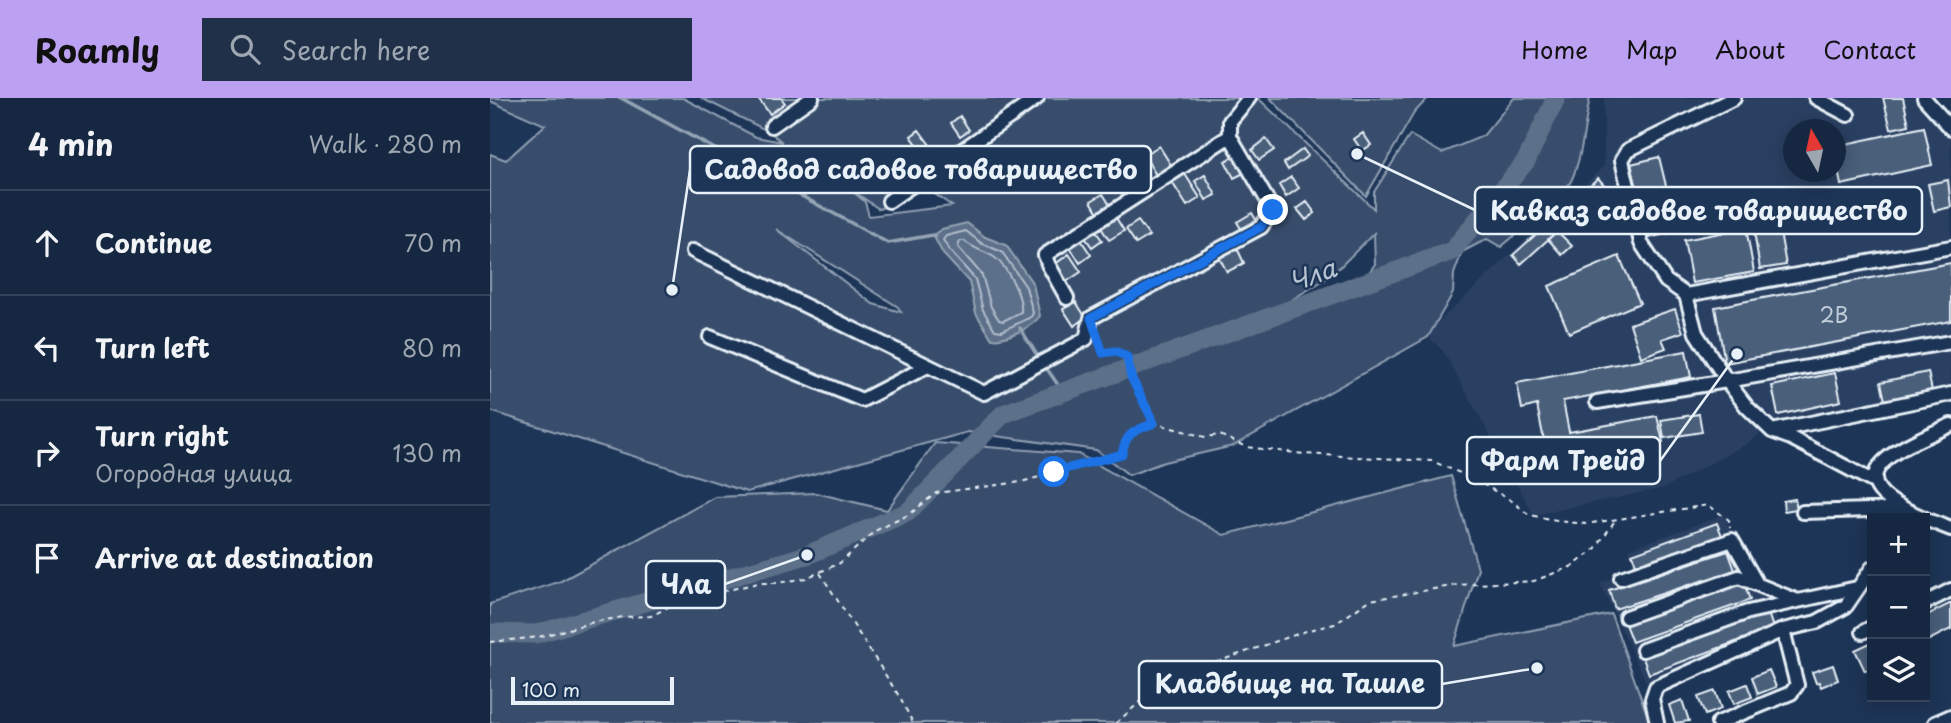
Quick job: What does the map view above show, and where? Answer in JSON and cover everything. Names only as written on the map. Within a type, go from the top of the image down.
[{"type":"street","points":[[772,125],[812,98]]},
{"type":"street","points":[[889,201],[1037,98]]},
{"type":"street","points":[[694,251],[984,393],[1086,339],[1091,318],[1261,227],[1273,210],[1230,136],[1230,121],[1249,98]]},
{"type":"street","points":[[1734,98],[1628,150],[1622,160],[1641,243],[1666,281],[1686,295],[1696,333],[1747,407],[1772,431],[1791,438],[1874,482],[1884,496],[1910,513]]},
{"type":"street","points":[[1816,98],[1848,115]]},
{"type":"street","points":[[1924,98],[1951,128]]},
{"type":"street","points":[[1941,116],[1951,106]]},
{"type":"street","points":[[1067,298],[1045,255],[1230,136]]},
{"type":"street","points":[[1686,295],[1951,247]]},
{"type":"street","points":[[710,337],[862,400],[928,366]]},
{"type":"street","points":[[1597,402],[1951,342]]},
{"type":"street","points":[[1772,431],[1951,394]]},
{"type":"street","points":[[1874,482],[1880,465],[1894,454],[1951,425]]},
{"type":"street","points":[[1803,512],[1903,509]]},
{"type":"street","points":[[1930,523],[1951,529]]},
{"type":"street","points":[[1621,578],[1732,540],[1757,584]]},
{"type":"street","points":[[1657,723],[1652,699],[1656,687],[1783,630],[1817,622],[1846,606],[1867,575]]},
{"type":"street","points":[[1626,617],[1739,577],[1799,601]]},
{"type":"street","points":[[1643,650],[1748,612],[1857,588]]},
{"type":"street","points":[[1930,600],[1951,590]]},
{"type":"street","points":[[1718,723],[1791,693],[1797,685],[1783,630]]},
{"type":"street","points":[[1935,723],[1951,716]]},
{"type":"path","points":[[1091,318],[1103,353],[1115,351],[1127,357],[1131,377],[1154,423]]},
{"type":"path","points":[[490,642],[539,637],[623,617],[651,616],[671,606],[711,594],[758,583],[777,583],[820,572],[840,563],[875,531],[909,514],[936,493],[1021,482],[1122,454],[1125,440],[1133,432],[1154,423],[1205,437],[1220,435],[1246,447],[1304,454],[1432,461],[1474,479],[1512,501],[1528,514],[1549,520],[1586,524],[1707,505],[1729,520],[1732,540]]},
{"type":"path","points":[[1116,723],[1183,670],[1205,666],[1335,624],[1370,600],[1457,585],[1534,581],[1573,566],[1595,549],[1614,521]]},
{"type":"path","points":[[820,572],[914,723]]},
{"type":"shaded area","points":[[490,98],[683,98],[756,137],[782,142],[770,132],[701,98],[1258,98],[1374,209],[1374,192],[1410,135],[1442,153],[1483,136],[1514,98],[1590,98],[1579,159],[1568,186],[1501,247],[1487,239],[1462,252],[1454,274],[1453,293],[1428,337],[1233,446],[1164,462],[1129,475],[1096,450],[968,432],[747,492],[490,411],[490,154],[506,160],[545,125],[490,101]],"holes":[[[849,188],[879,209],[926,188],[952,206],[869,216],[865,202]],[[776,229],[898,307],[901,312],[873,304]],[[1374,233],[1375,264],[1363,281],[1349,279],[1288,302],[1332,275]]]},
{"type":"shaded area","points":[[1270,98],[1428,98],[1414,113],[1366,196]]},
{"type":"shaded area","points":[[1604,98],[1914,98],[1951,136],[1951,385],[1774,422],[1748,443],[1664,488],[1534,515],[1443,351],[1426,334],[1604,166]]},
{"type":"shaded area","points":[[935,443],[1078,454],[1224,535],[1451,476],[1478,569],[1454,646],[1611,614],[1650,723],[490,723],[490,604],[561,581],[715,497],[816,493],[887,510]]},
{"type":"shaded area","points":[[1723,515],[1781,627],[1646,682],[1600,583],[1635,570],[1629,549]]},
{"type":"water","points":[[967,223],[985,237],[1006,245],[1033,284],[1040,316],[1031,325],[1005,337],[992,339],[976,313],[969,282],[943,254],[933,235],[942,229]]},
{"type":"building","points":[[758,98],[781,98],[785,103],[770,114]]},
{"type":"building","points":[[1883,98],[1903,98],[1909,125],[1891,129]]},
{"type":"building","points":[[960,116],[969,130],[960,136],[951,123]]},
{"type":"building","points":[[1924,127],[1932,165],[1841,185],[1840,182],[1846,182],[1846,144]]},
{"type":"building","points":[[919,130],[930,145],[922,151],[911,136]]},
{"type":"building","points":[[1363,133],[1371,145],[1362,151],[1354,139]]},
{"type":"building","points":[[1266,139],[1274,150],[1259,160],[1252,150]]},
{"type":"building","points":[[984,144],[990,153],[980,160],[974,150]]},
{"type":"building","points":[[1159,146],[1171,165],[1156,175],[1144,155]]},
{"type":"building","points":[[1303,149],[1308,156],[1288,170],[1284,163]]},
{"type":"building","points":[[1235,156],[1244,173],[1234,178],[1225,161]]},
{"type":"building","points":[[1659,157],[1677,231],[1649,238],[1631,164]]},
{"type":"building","points":[[1183,171],[1200,198],[1187,206],[1170,179]]},
{"type":"building","points":[[1205,175],[1216,195],[1206,200],[1195,181]]},
{"type":"building","points":[[1291,177],[1299,188],[1286,197],[1279,185]]},
{"type":"building","points":[[1598,178],[1606,187],[1521,264],[1513,255]]},
{"type":"building","points":[[1948,180],[1951,207],[1934,211],[1928,184]]},
{"type":"building","points":[[1103,194],[1110,205],[1098,213],[1091,201]]},
{"type":"building","points":[[1307,202],[1315,213],[1306,220],[1297,209]]},
{"type":"building","points":[[1252,213],[1258,223],[1243,232],[1237,222]]},
{"type":"building","points":[[1115,216],[1124,231],[1109,240],[1100,226]]},
{"type":"building","points":[[1138,221],[1149,236],[1136,244],[1126,229]]},
{"type":"building","points":[[1778,221],[1786,265],[1760,269],[1753,225]]},
{"type":"building","points":[[1746,228],[1754,272],[1692,283],[1684,240]]},
{"type":"building","points":[[1094,229],[1102,240],[1092,247],[1084,236]]},
{"type":"building","points":[[1557,231],[1572,246],[1562,255],[1548,239]]},
{"type":"building","points":[[1081,240],[1091,255],[1080,263],[1070,247]]},
{"type":"building","points":[[1237,248],[1244,263],[1227,272],[1219,257]]},
{"type":"building","points":[[1069,254],[1081,272],[1066,282],[1054,265]]},
{"type":"building","points":[[1619,256],[1640,303],[1569,333],[1549,286]]},
{"type":"building","points":[[1951,263],[1951,321],[1725,363],[1715,307]]},
{"type":"building","points":[[1076,302],[1086,318],[1074,326],[1063,309]]},
{"type":"building","points":[[1675,309],[1683,332],[1662,339],[1666,348],[1641,357],[1630,324]]},
{"type":"building","points":[[1686,351],[1691,377],[1563,401],[1569,432],[1657,416],[1663,442],[1549,466],[1537,405],[1522,409],[1517,383]]},
{"type":"building","points":[[1928,372],[1932,391],[1885,401],[1881,382]]},
{"type":"building","points":[[1835,373],[1841,401],[1778,415],[1772,386]]},
{"type":"building","points":[[1699,414],[1702,432],[1664,438],[1661,420]]},
{"type":"building","points":[[1795,499],[1797,509],[1784,511],[1783,501]]},
{"type":"building","points":[[1717,523],[1722,536],[1637,567],[1632,554]]},
{"type":"building","points":[[1728,551],[1735,570],[1615,609],[1609,590]]},
{"type":"building","points":[[1744,583],[1750,600],[1632,642],[1625,624]]},
{"type":"building","points":[[1951,603],[1951,629],[1930,640],[1930,614]]},
{"type":"building","points":[[1768,613],[1773,628],[1649,674],[1643,658]]},
{"type":"building","points":[[1867,644],[1867,670],[1865,671],[1855,650]]},
{"type":"building","points":[[1833,665],[1838,680],[1821,687],[1819,682],[1816,683],[1812,672]]},
{"type":"building","points":[[1769,670],[1776,687],[1758,694],[1752,677]]},
{"type":"building","points":[[1747,684],[1752,697],[1734,704],[1729,691]]},
{"type":"building","points":[[1715,691],[1721,709],[1705,715],[1698,697]]},
{"type":"building","points":[[1682,700],[1689,721],[1675,723],[1669,705]]},
{"type":"waterway","points":[[621,98],[888,243],[933,235],[935,237]]},
{"type":"waterway","name":"Чла","points":[[490,633],[536,634],[807,555],[908,512],[1003,414],[1452,251],[1526,161],[1556,98]]},
{"type":"waterway","points":[[1020,328],[1040,360]]},
{"type":"waterway","points":[[1045,366],[1063,392]]},
{"type":"place","name":"Кавказ садовое товарищество","points":[[1357,154]]},
{"type":"place","name":"Садовод садовое товарищество","points":[[672,290]]},
{"type":"place","name":"Фарм Трейд","points":[[1737,354]]},
{"type":"place","name":"Чла","points":[[807,555]]},
{"type":"place","name":"Кладбище на Ташле","points":[[1537,668]]},
{"type":"route","points":[[1054,472],[1122,454],[1125,440],[1133,432],[1154,423],[1131,377],[1127,357],[1115,351],[1103,353],[1091,318],[1261,227],[1273,210]]}]
